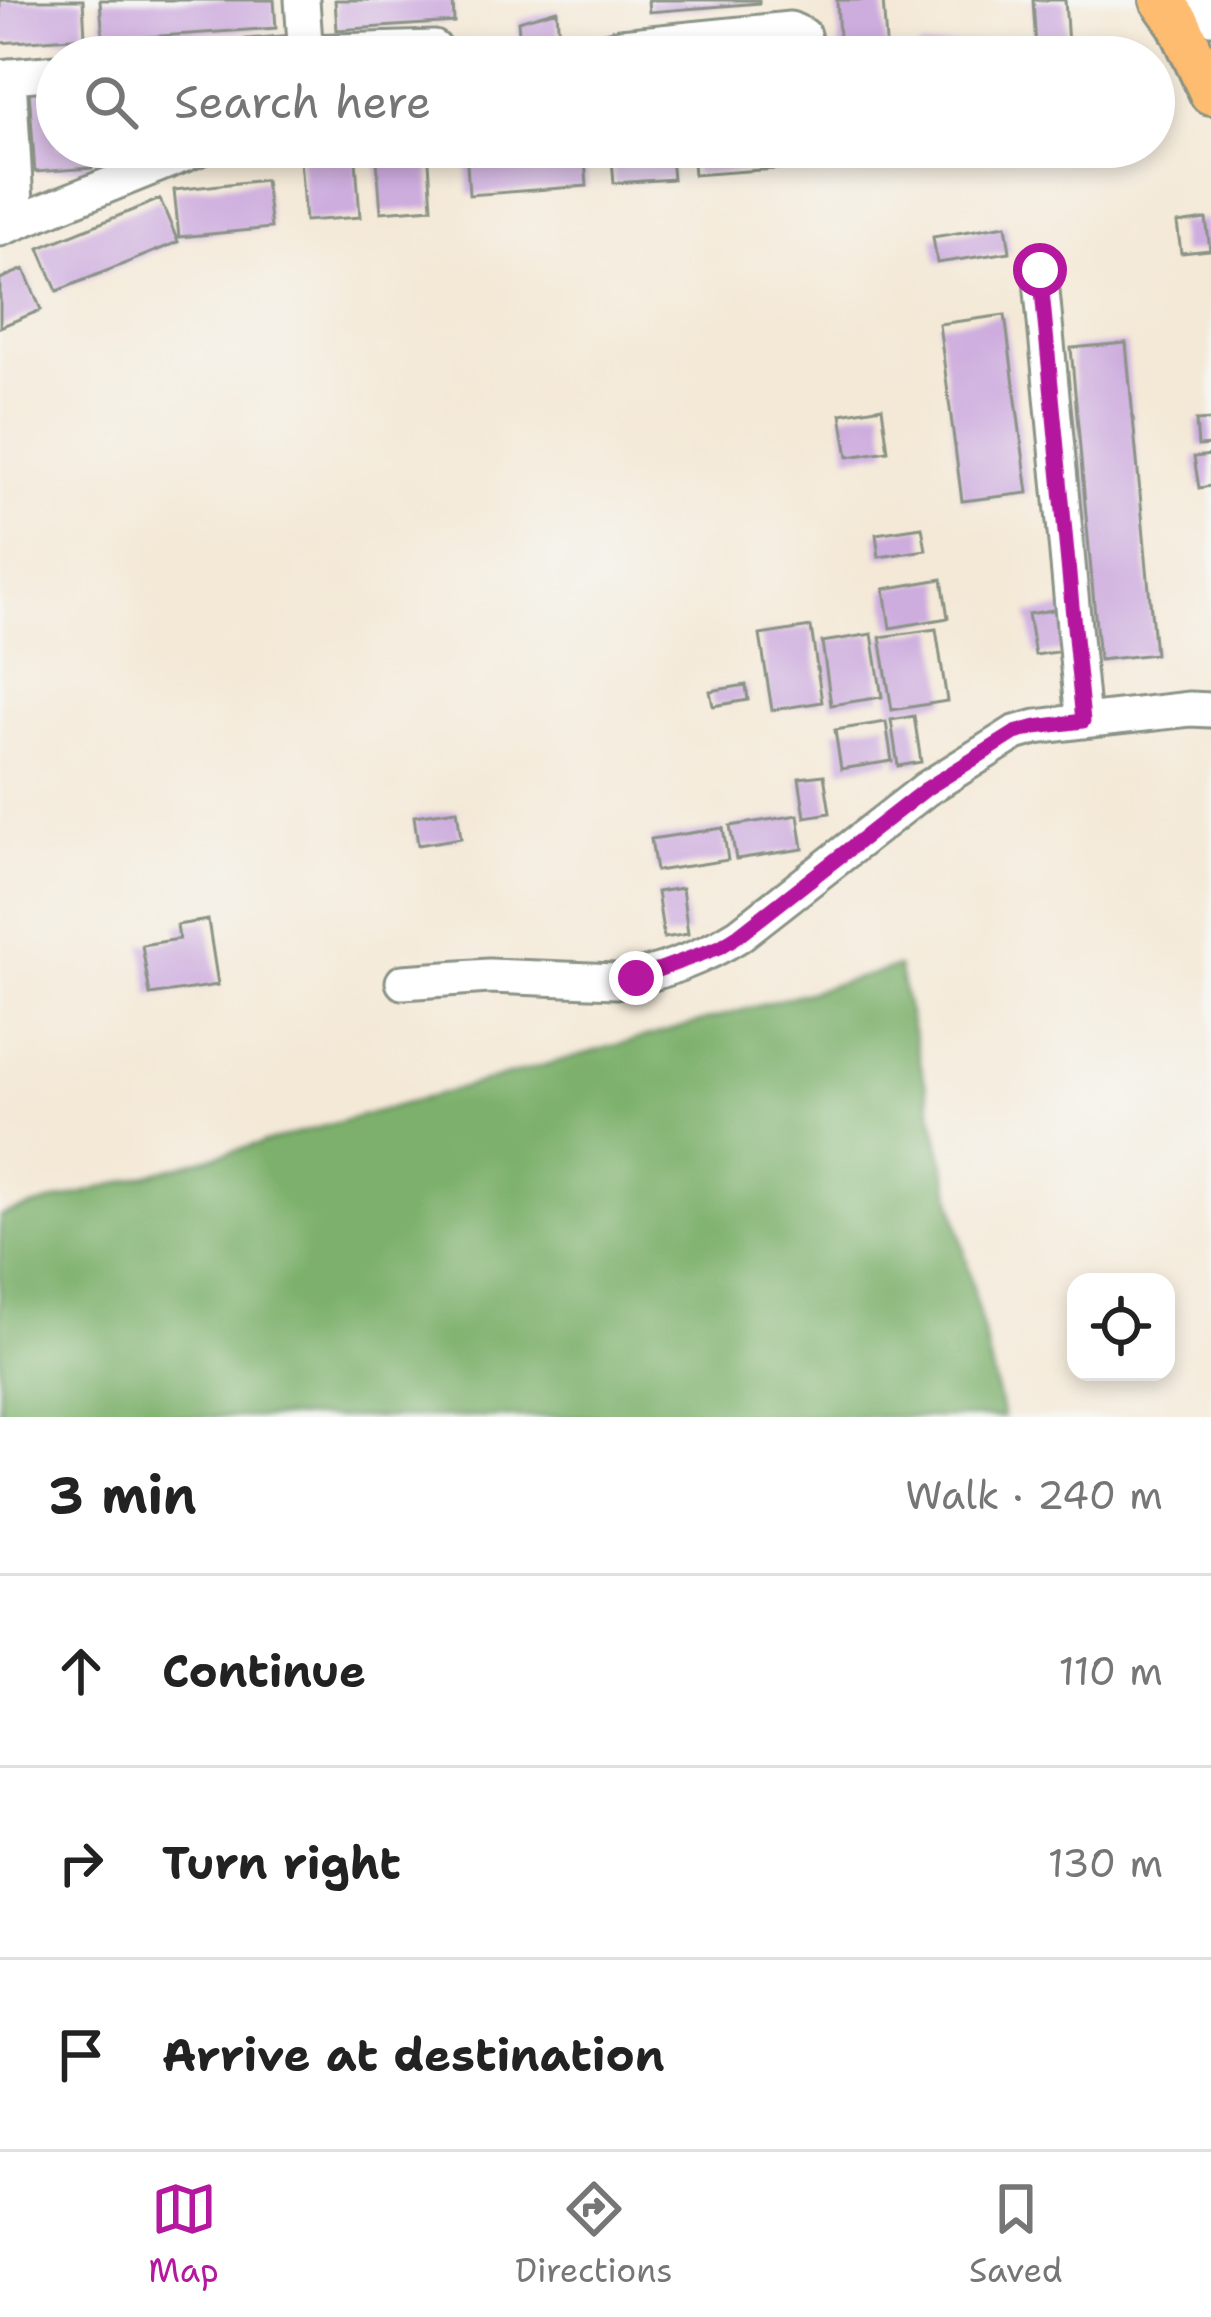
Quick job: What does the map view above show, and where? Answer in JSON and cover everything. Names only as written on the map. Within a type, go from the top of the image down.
[{"type":"main road","points":[[1162,0],[1179,24],[1211,93]]},
{"type":"street","points":[[302,0],[305,36]]},
{"type":"street","points":[[1200,0],[1211,17]]},
{"type":"street","points":[[748,36],[790,29],[803,36]]},
{"type":"street","points":[[36,75],[4,77],[9,225],[147,168]]},
{"type":"street","points":[[1040,270],[1083,721]]},
{"type":"street","points":[[404,982],[489,976],[636,978],[720,947],[926,789],[1015,733],[1083,721],[1211,710]]},
{"type":"green space","points":[[898,967],[1003,1417],[0,1417],[0,1216]]},
{"type":"building","points":[[0,0],[83,0],[85,36],[36,36],[36,40],[0,43]]},
{"type":"building","points":[[100,0],[274,0],[276,28],[103,36]]},
{"type":"building","points":[[335,0],[453,0],[454,22],[337,30]]},
{"type":"building","points":[[648,0],[759,0],[759,3],[649,12]]},
{"type":"building","points":[[837,0],[883,0],[886,36],[839,36]]},
{"type":"building","points":[[1033,0],[1065,0],[1067,36],[1035,36]]},
{"type":"building","points":[[557,10],[559,36],[519,36],[518,21]]},
{"type":"building","points":[[29,90],[36,90],[36,168],[92,168],[35,172]]},
{"type":"building","points":[[301,168],[356,168],[360,217],[305,221]]},
{"type":"building","points":[[378,168],[429,168],[432,208],[381,212]]},
{"type":"building","points":[[467,168],[586,168],[587,186],[469,195]]},
{"type":"building","points":[[613,168],[672,168],[673,179],[614,183]]},
{"type":"building","points":[[694,168],[788,168],[694,175]]},
{"type":"building","points":[[265,180],[271,228],[179,237],[174,190]]},
{"type":"building","points":[[160,199],[178,242],[57,291],[39,248]]},
{"type":"building","points":[[1206,219],[1210,250],[1181,253],[1177,223]]},
{"type":"building","points":[[1006,225],[1010,252],[937,263],[933,237]]},
{"type":"building","points":[[24,269],[41,310],[0,327],[0,279]]},
{"type":"building","points":[[1005,315],[1028,493],[962,501],[939,324]]},
{"type":"building","points":[[1126,343],[1155,654],[1099,660],[1071,348]]},
{"type":"building","points":[[882,407],[888,451],[848,457],[841,414]]},
{"type":"building","points":[[1211,420],[1211,445],[1198,446],[1196,421]]},
{"type":"building","points":[[1211,455],[1211,486],[1199,488],[1194,457]]},
{"type":"building","points":[[922,527],[926,550],[879,557],[876,534]]},
{"type":"building","points":[[942,579],[948,618],[890,628],[884,589]]},
{"type":"building","points":[[1065,608],[1071,650],[1035,655],[1028,614]]},
{"type":"building","points":[[811,627],[822,702],[772,710],[760,635]]},
{"type":"building","points":[[936,629],[947,701],[892,710],[880,637]]},
{"type":"building","points":[[872,634],[882,697],[831,705],[822,642]]},
{"type":"building","points":[[746,685],[748,700],[713,706],[710,691]]},
{"type":"building","points":[[914,716],[921,762],[898,766],[891,720]]},
{"type":"building","points":[[886,722],[892,761],[841,769],[835,730]]},
{"type":"building","points":[[824,775],[830,813],[805,817],[799,778]]},
{"type":"building","points":[[457,810],[461,838],[418,845],[414,816]]},
{"type":"building","points":[[798,815],[803,849],[736,859],[730,826]]},
{"type":"building","points":[[723,828],[728,860],[656,871],[651,839]]},
{"type":"building","points":[[682,888],[688,934],[664,938],[657,892]]},
{"type":"building","points":[[208,920],[218,985],[150,995],[142,945],[179,939],[177,925]]},
{"type":"route","points":[[636,978],[720,947],[739,935],[926,789],[1015,733],[1083,721],[1040,270]]}]
